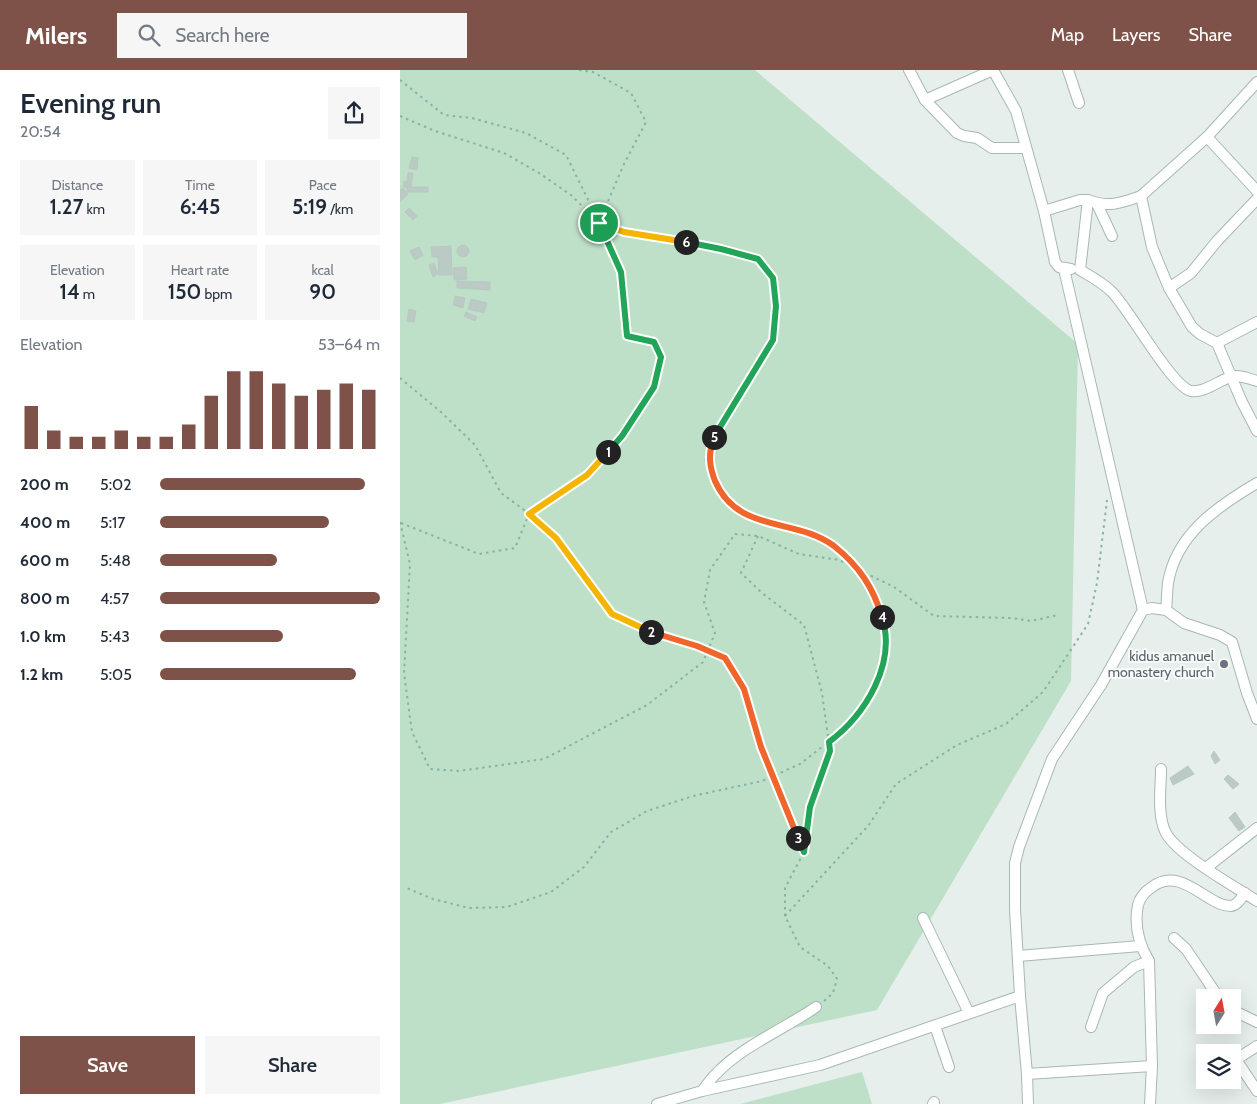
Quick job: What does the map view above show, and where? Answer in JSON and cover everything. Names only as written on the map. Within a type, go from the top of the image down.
[{"type":"street","points":[[909,70],[925,100],[957,132],[964,136],[977,138],[992,148],[1026,148]]},
{"type":"street","points":[[925,100],[993,70],[1016,111],[1044,211],[1055,262],[1059,267],[1080,270],[1101,282],[1113,293],[1166,368],[1181,384],[1191,391],[1201,390],[1232,376],[1243,376],[1257,382]]},
{"type":"street","points":[[1068,70],[1079,103]]},
{"type":"street","points":[[1044,211],[1080,200],[1115,205],[1141,196],[1207,137],[1257,82]]},
{"type":"street","points":[[1207,137],[1257,190]]},
{"type":"street","points":[[1141,196],[1152,247],[1169,288],[1192,327],[1200,334],[1217,343],[1242,402],[1257,431]]},
{"type":"street","points":[[1169,288],[1191,273],[1217,241],[1257,199]]},
{"type":"street","points":[[1093,202],[1112,236]]},
{"type":"street","points":[[1080,270],[1093,202]]},
{"type":"street","points":[[1064,269],[1155,609],[1184,623],[1220,635],[1232,642],[1257,719]]},
{"type":"street","points":[[1217,343],[1257,322]]},
{"type":"street","points":[[1028,1104],[1020,996],[1015,887],[1019,847],[1052,759],[1155,609],[1168,582],[1174,561],[1190,534],[1219,506],[1257,483]]},
{"type":"street","points":[[1161,769],[1161,810],[1164,830],[1171,842],[1206,868],[1257,901]]},
{"type":"street","points":[[1206,868],[1257,828]]},
{"type":"street","points":[[1150,1104],[1152,1066],[1149,960],[1140,946],[1136,923],[1139,901],[1155,885],[1165,881],[1184,882],[1222,904],[1232,906],[1238,903],[1245,893]]},
{"type":"street","points":[[923,918],[969,1012]]},
{"type":"street","points":[[1174,938],[1202,970],[1214,989]]},
{"type":"street","points":[[1018,956],[1140,946]]},
{"type":"street","points":[[1091,1026],[1103,993],[1134,968],[1149,960]]},
{"type":"street","points":[[657,1104],[670,1102],[702,1091],[820,1065],[935,1026],[969,1012],[1020,996]]},
{"type":"street","points":[[702,1091],[717,1072],[734,1058],[816,1007]]},
{"type":"street","points":[[1241,1014],[1257,1022]]},
{"type":"street","points":[[935,1026],[949,1066]]},
{"type":"street","points":[[1257,1046],[1240,1057],[1237,1062],[1257,1091]]},
{"type":"street","points":[[1027,1074],[1152,1066]]},
{"type":"path","points":[[579,70],[593,72],[631,93],[646,122],[624,164],[599,223]]},
{"type":"path","points":[[400,80],[444,115],[472,118],[526,133],[566,154],[621,272],[627,336],[654,342],[661,357],[654,387],[622,436],[587,475],[529,514],[515,548],[479,554],[401,522]]},
{"type":"path","points":[[400,116],[435,131],[504,152],[571,195],[599,223],[624,232],[712,247],[758,259],[773,278],[776,306],[773,340],[713,439],[709,465],[718,488],[736,510],[764,523],[806,532],[833,546],[859,570],[874,593],[884,625],[885,658],[870,698],[846,729],[800,764],[762,781],[693,796],[647,812],[611,832],[584,867],[551,892],[507,907],[469,908],[433,899],[404,887]]},
{"type":"path","points":[[400,378],[441,412],[475,445],[501,493],[556,538],[612,614],[650,632],[725,658],[744,689],[761,747],[804,852]]},
{"type":"path","points":[[785,916],[868,826],[896,784],[958,746],[1006,724],[1043,692],[1088,624],[1097,583],[1107,498]]},
{"type":"path","points":[[401,522],[410,564],[404,673],[412,732],[430,769],[459,771],[544,759],[647,705],[703,662],[714,633],[704,602],[710,570],[735,534],[758,536],[799,554],[839,560],[894,587],[934,616],[1012,618],[1031,621],[1058,615]]},
{"type":"path","points":[[758,536],[742,573],[762,593],[804,625],[822,693],[829,742],[830,751],[810,807],[804,852],[785,888],[785,916],[800,947],[828,966],[836,979],[833,993],[816,1007]]},
{"type":"green space","points":[[400,70],[755,70],[1078,344],[1071,681],[877,1010],[440,1104],[400,1104]]},
{"type":"green space","points":[[862,1072],[872,1104],[740,1104]]},
{"type":"building","points":[[412,157],[418,158],[417,170],[409,168]]},
{"type":"building","points":[[408,173],[413,173],[411,187],[403,187],[404,181],[407,182]]},
{"type":"building","points":[[407,187],[428,187],[428,192],[407,192]]},
{"type":"building","points":[[403,188],[408,194],[400,202],[400,190]]},
{"type":"building","points":[[409,208],[417,216],[413,220],[405,212]]},
{"type":"building","points":[[465,245],[468,246],[468,256],[461,257],[458,256],[457,249],[458,246]]},
{"type":"building","points":[[451,246],[452,275],[439,275],[438,257],[432,257],[431,247]]},
{"type":"building","points":[[419,247],[423,255],[415,260],[410,251]]},
{"type":"building","points":[[434,263],[438,274],[433,277],[429,265]]},
{"type":"building","points":[[466,267],[467,279],[454,280],[453,268]]},
{"type":"building","points":[[457,281],[490,282],[490,290],[457,288]]},
{"type":"building","points":[[455,296],[465,298],[463,308],[453,305]]},
{"type":"building","points":[[471,299],[487,303],[484,313],[468,309]]},
{"type":"building","points":[[409,309],[416,311],[414,322],[407,321]]},
{"type":"building","points":[[466,312],[477,317],[475,321],[464,316]]},
{"type":"building","points":[[1214,751],[1220,760],[1215,764],[1211,756]]},
{"type":"building","points":[[1188,766],[1194,774],[1173,785],[1170,778]]},
{"type":"building","points":[[1228,775],[1239,784],[1233,789],[1224,779]]},
{"type":"building","points":[[1235,812],[1245,827],[1239,831],[1229,818]]},
{"type":"place","name":"kidus amanuel monastery church","points":[[1224,664]]},
{"type":"route","points":[[599,223],[624,232],[721,249],[758,259],[773,278],[776,306],[773,340],[750,375],[713,439],[709,465],[718,488],[736,510],[764,523],[806,532],[833,546],[859,570],[874,593],[884,625],[885,658],[870,698],[846,729],[829,742],[830,751],[810,807],[804,852],[761,747],[744,689],[725,658],[697,646],[650,632],[612,614],[556,538],[529,514],[587,475],[622,436],[654,387],[661,357],[654,342],[627,336],[621,272],[599,223]]}]
